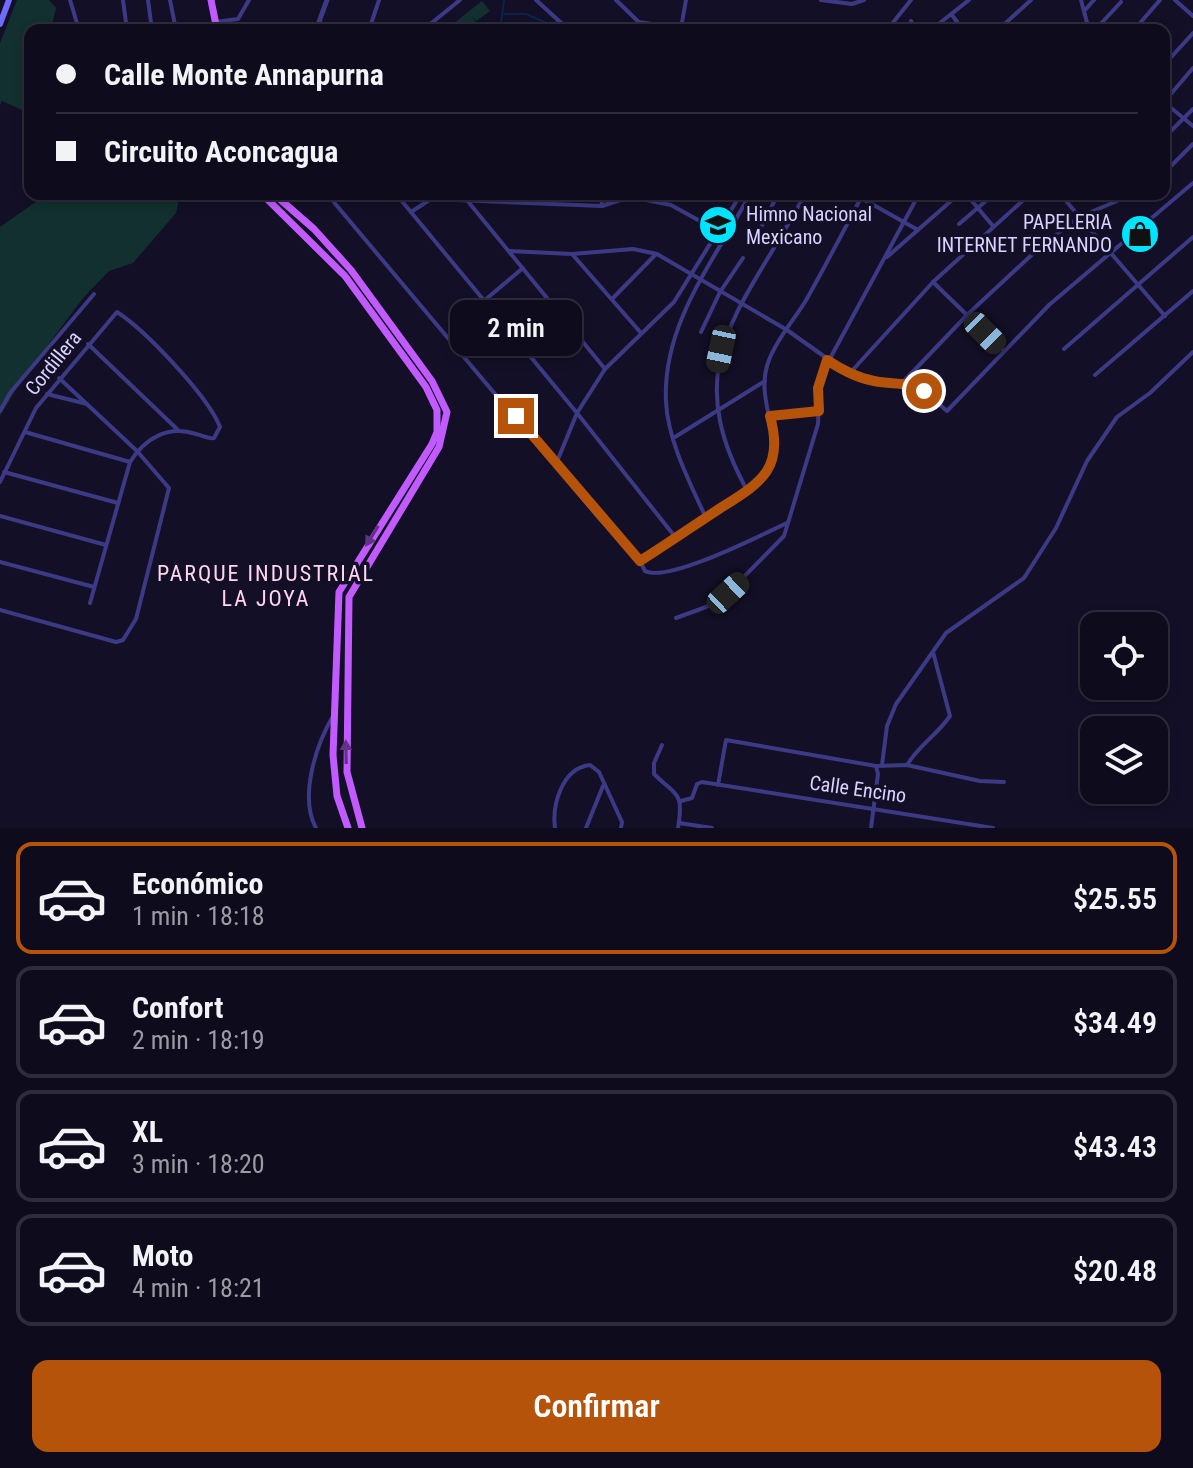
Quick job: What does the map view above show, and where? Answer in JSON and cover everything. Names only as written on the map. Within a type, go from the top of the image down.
[{"type":"main road","points":[[0,24],[9,0]]},
{"type":"main road","points":[[211,0],[216,24]]},
{"type":"main road","points":[[268,200],[345,276],[426,387],[437,410],[437,432],[432,444],[339,592],[335,780],[348,828]]},
{"type":"main road","points":[[281,200],[314,229],[351,270],[432,381],[447,412],[439,447],[349,597],[347,772],[362,828]]},
{"type":"street","points":[[70,0],[77,24]]},
{"type":"street","points":[[123,0],[126,24]]},
{"type":"street","points":[[148,0],[151,24]]},
{"type":"street","points":[[170,0],[175,24]]},
{"type":"street","points":[[222,24],[238,19],[249,0]]},
{"type":"street","points":[[322,24],[319,23],[327,0]]},
{"type":"street","points":[[371,24],[379,0]]},
{"type":"street","points":[[430,24],[460,0]]},
{"type":"street","points":[[536,0],[562,24]]},
{"type":"street","points":[[616,0],[639,22],[653,24]]},
{"type":"street","points":[[682,24],[686,0]]},
{"type":"street","points":[[821,0],[852,4],[864,0]]},
{"type":"street","points":[[892,24],[911,0]]},
{"type":"street","points":[[939,24],[969,0]]},
{"type":"street","points":[[1005,24],[1031,0]]},
{"type":"street","points":[[1081,0],[1087,24]]},
{"type":"street","points":[[1084,11],[1094,0]]},
{"type":"street","points":[[1139,24],[1160,0]]},
{"type":"street","points":[[1175,0],[1193,16]]},
{"type":"street","points":[[1101,24],[1121,2]]},
{"type":"street","points":[[952,15],[959,24]]},
{"type":"street","points":[[1170,58],[1193,33]]},
{"type":"street","points":[[1170,95],[1193,68]]},
{"type":"street","points":[[1170,107],[1193,126]]},
{"type":"street","points":[[1170,133],[1193,109]]},
{"type":"street","points":[[1170,167],[1193,144]]},
{"type":"street","points":[[509,251],[572,254],[633,249],[657,254],[787,330],[849,374],[880,382],[904,381],[924,391],[947,411],[1049,305],[1193,183]]},
{"type":"street","points":[[332,200],[640,561],[645,571],[658,575],[787,523]]},
{"type":"street","points":[[401,200],[676,538]]},
{"type":"street","points":[[411,213],[430,200]]},
{"type":"street","points":[[470,200],[605,369]]},
{"type":"street","points":[[521,200],[602,206],[622,200]]},
{"type":"street","points":[[602,200],[602,206]]},
{"type":"street","points":[[652,200],[671,205],[727,236]]},
{"type":"street","points":[[556,464],[577,413],[605,369],[674,302],[738,200]]},
{"type":"street","points":[[706,518],[675,438],[666,404],[670,362],[679,321],[747,200]]},
{"type":"street","points":[[759,231],[775,200]]},
{"type":"street","points":[[748,492],[730,457],[716,412],[721,349],[742,304],[802,200]]},
{"type":"street","points":[[640,561],[748,492],[763,479],[774,453],[775,434],[765,381],[770,359],[860,200]]},
{"type":"street","points":[[869,200],[918,230]]},
{"type":"street","points":[[676,618],[706,607],[728,593],[784,536],[800,488],[819,411],[818,388],[827,360],[916,200]]},
{"type":"street","points":[[883,261],[952,200]]},
{"type":"street","points":[[971,200],[993,226]]},
{"type":"street","points":[[959,224],[987,200]]},
{"type":"street","points":[[849,374],[933,282],[1023,200]]},
{"type":"street","points":[[1065,200],[1165,316]]},
{"type":"street","points":[[904,381],[967,315],[1079,217],[1118,200]]},
{"type":"street","points":[[1064,349],[1193,237]]},
{"type":"street","points":[[572,254],[641,333]]},
{"type":"street","points":[[613,298],[657,254]]},
{"type":"street","points":[[701,332],[720,292],[743,258]]},
{"type":"street","points":[[485,301],[523,268]]},
{"type":"street","points":[[933,282],[1003,351]]},
{"type":"street","points":[[1095,375],[1193,291]]},
{"type":"street","points":[[0,411],[10,393],[94,294]]},
{"type":"street","name":"Cordillera","points":[[0,482],[47,394],[117,312],[182,373],[220,427],[217,436],[210,440],[178,430]]},
{"type":"street","points":[[88,344],[178,430],[150,439],[130,462],[90,603]]},
{"type":"street","points":[[871,828],[887,726],[896,704],[946,633],[1024,578],[1056,528],[1087,461],[1117,417],[1150,393],[1193,352]]},
{"type":"street","points":[[0,610],[116,642],[123,640],[136,619],[169,488],[137,451],[59,378]]},
{"type":"street","points":[[675,438],[765,381]]},
{"type":"street","points":[[47,394],[88,404]]},
{"type":"street","points":[[770,416],[819,411]]},
{"type":"street","points":[[25,432],[130,462]]},
{"type":"street","points":[[4,472],[118,504]]},
{"type":"street","points":[[0,516],[106,545]]},
{"type":"street","points":[[0,562],[94,587]]},
{"type":"street","points":[[907,765],[919,745],[942,728],[950,716],[933,652]]},
{"type":"street","points":[[316,828],[308,810],[308,791],[334,716]]},
{"type":"street","points":[[681,801],[692,798],[699,782],[718,785],[726,740],[879,766],[907,765],[980,781],[1004,782]]},
{"type":"street","points":[[662,745],[654,763],[654,774],[678,793],[681,801],[678,826],[712,828]]},
{"type":"street","points":[[555,828],[557,798],[575,770],[590,765],[599,772],[621,828]]},
{"type":"street","points":[[586,828],[604,784]]},
{"type":"street","name":"Calle Encino","points":[[718,785],[993,828]]},
{"type":"green space","points":[[17,0],[49,0],[56,8],[52,24],[24,24],[22,110],[2,101],[0,105],[0,43]]},
{"type":"green space","points":[[482,1],[490,11],[476,21],[472,16],[475,24],[454,23]]},
{"type":"green space","points":[[38,200],[179,200],[176,213],[133,263],[109,271],[84,297],[23,378],[0,416],[0,227]]},
{"type":"waterway","points":[[501,24],[504,0]]},
{"type":"waterway","points":[[504,14],[526,14],[549,24]]},
{"type":"waterway","points":[[552,24],[557,21]]},
{"type":"place","name":"Himno Nacional Mexicano","points":[[718,225]]},
{"type":"place","name":"PAPELERIA INTERNET FERNANDO","points":[[1140,234]]},
{"type":"district","name":"PARQUE INDUSTRIAL LA JOYA","points":[[266,586]]},
{"type":"route","points":[[516,416],[599,518],[640,561],[755,488],[763,479],[774,453],[775,434],[770,416],[819,411],[818,388],[827,360],[858,377],[880,382],[904,381],[924,391]]}]
